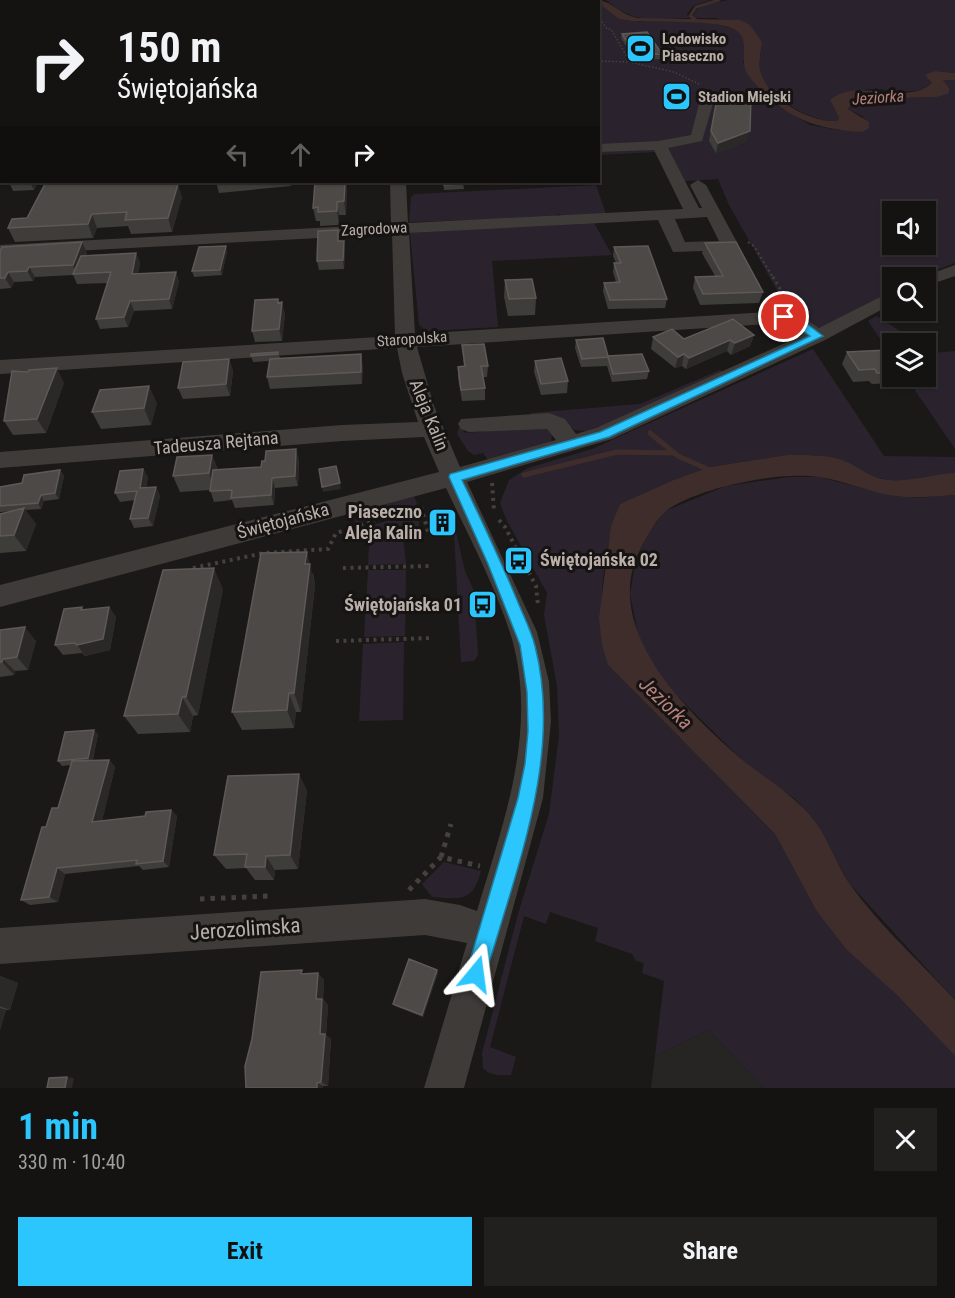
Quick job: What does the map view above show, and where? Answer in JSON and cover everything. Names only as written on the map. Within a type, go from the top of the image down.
[{"type":"street","points":[[600,148],[654,145],[697,138],[708,96],[737,98]]},
{"type":"street","points":[[654,145],[693,212]]},
{"type":"street","name":"Aleja Kalin","points":[[398,183],[398,228],[405,340],[414,380],[433,429],[495,564],[528,645],[535,692],[536,731],[531,775],[444,1088]]},
{"type":"street","points":[[664,214],[679,248],[730,246],[698,185]]},
{"type":"street","name":"Zagrodowa","points":[[0,250],[693,212],[715,219]]},
{"type":"street","points":[[936,277],[955,270]]},
{"type":"street","name":"Świętojańska","points":[[0,596],[455,477],[604,435],[818,336],[882,302]]},
{"type":"street","name":"Staropolska","points":[[0,368],[405,340],[772,318],[794,320]]},
{"type":"street","points":[[794,320],[818,336]]},
{"type":"street","points":[[469,424],[555,422],[564,431],[570,445]]},
{"type":"street","name":"Tadeusza Rejtana","points":[[0,460],[342,433],[433,429]]},
{"type":"street","name":"Jerozolimska","points":[[0,946],[425,917],[460,923],[488,933]]},
{"type":"path","points":[[600,19],[607,29],[611,29],[630,62]]},
{"type":"path","points":[[600,62],[630,62],[658,67],[690,78],[701,86],[708,96]]},
{"type":"path","points":[[715,219],[754,246],[794,312],[794,320]]},
{"type":"path","points":[[490,478],[494,489],[495,516]]},
{"type":"path","points":[[422,500],[421,507],[429,536]]},
{"type":"path","points":[[412,510],[421,507]]},
{"type":"path","points":[[188,568],[200,568],[264,553],[328,549],[336,533],[380,519]]},
{"type":"path","points":[[343,568],[433,566]]},
{"type":"path","points":[[336,641],[433,638]]},
{"type":"path","points":[[399,899],[441,857],[451,824]]},
{"type":"path","points":[[441,857],[486,867]]},
{"type":"path","points":[[200,899],[280,896]]},
{"type":"shaded area","points":[[606,0],[712,0],[694,5],[687,14],[689,18],[654,19],[636,17]]},
{"type":"shaded area","points":[[727,0],[955,0],[955,73],[935,71],[927,77],[932,83],[918,90],[867,89],[830,100],[839,118],[837,121],[816,118],[782,100],[766,84],[760,67],[762,42],[716,18],[694,18],[692,16],[699,7]]},
{"type":"shaded area","points":[[600,5],[619,19],[706,23],[733,29],[745,41],[743,62],[773,103],[810,125],[838,130],[864,117],[848,109],[855,99],[937,97],[949,88],[943,80],[955,80],[955,263],[936,270],[936,267],[882,267],[882,296],[817,330],[805,324],[799,315],[790,313],[729,205],[718,179],[672,182],[655,152],[600,155]]},
{"type":"shaded area","points":[[596,185],[606,214],[563,216],[559,214],[552,217],[409,222],[411,197],[415,194]]},
{"type":"shaded area","points":[[593,221],[612,255],[492,261],[498,327],[426,331],[419,325],[410,233]]},
{"type":"shaded area","points":[[877,316],[903,333],[882,333],[882,341],[868,321]]},
{"type":"shaded area","points":[[813,349],[884,456],[955,457],[955,473],[914,480],[890,480],[865,475],[847,462],[817,455],[787,455],[710,467],[620,504],[605,562],[602,606],[604,647],[608,665],[775,834],[816,910],[955,1056],[955,1088],[764,1088],[709,1030],[655,1056],[664,981],[642,973],[644,963],[636,961],[632,954],[595,941],[598,928],[550,912],[546,924],[524,916],[490,1047],[516,1057],[511,1075],[489,1073],[483,1068],[482,1053],[518,914],[549,814],[559,736],[557,686],[544,615],[547,593],[507,521],[500,503],[509,480],[528,468],[592,449]]},
{"type":"shaded area","points":[[955,351],[955,449],[913,387],[936,387],[936,353]]},
{"type":"shaded area","points":[[720,370],[725,374],[635,414],[587,431],[575,430],[558,419],[531,416],[530,413],[640,404]]},
{"type":"shaded area","points":[[462,426],[464,432],[474,432],[534,426],[544,428],[552,434],[551,442],[488,460],[483,453],[474,455],[468,451],[457,434],[459,427]]},
{"type":"shaded area","points":[[789,477],[819,477],[894,496],[916,498],[955,495],[955,1000],[849,883],[813,818],[794,798],[771,783],[737,755],[673,692],[645,652],[638,634],[630,594],[636,559],[649,532],[665,511],[726,486]]},
{"type":"shaded area","points":[[414,496],[417,504],[414,507],[354,524],[360,511]]},
{"type":"shaded area","points":[[413,513],[419,515],[419,534],[403,535],[406,564],[368,565],[370,526]]},
{"type":"shaded area","points":[[454,532],[456,532],[465,571],[474,591],[478,655],[474,661],[461,662]]},
{"type":"shaded area","points":[[368,570],[406,570],[405,636],[364,637]]},
{"type":"shaded area","points":[[404,642],[403,720],[359,721],[363,644]]},
{"type":"shaded area","points":[[444,862],[481,871],[474,889],[469,894],[457,898],[432,897],[422,884]]},
{"type":"shaded area","points":[[709,1030],[764,1088],[651,1088],[655,1056]]},
{"type":"water","name":"Jeziorka","points":[[600,1],[638,18],[740,20],[750,25],[762,42],[760,68],[767,85],[793,108],[827,121],[837,121],[839,118],[830,100],[842,93],[868,90],[896,93],[921,90],[932,83],[925,75],[935,71],[955,73],[955,80],[943,80],[949,88],[949,93],[937,97],[855,99],[848,109],[869,122],[869,128],[862,132],[833,129],[797,117],[763,92],[748,74],[744,65],[742,36],[731,28],[723,25],[619,19],[600,5]]},
{"type":"water","name":"Jeziorka","points":[[787,455],[818,455],[833,458],[847,462],[872,476],[890,480],[955,473],[955,495],[895,496],[829,479],[796,476],[749,481],[684,500],[660,517],[639,552],[630,581],[632,610],[640,639],[655,666],[696,716],[739,757],[794,799],[810,815],[844,875],[861,899],[955,1000],[955,1056],[895,993],[846,949],[816,910],[775,834],[608,665],[602,645],[599,618],[611,526],[620,504],[710,467]]},
{"type":"building","name":"Lodowisko Piaseczno","points":[[647,32],[662,54],[635,55],[622,34]]},
{"type":"building","points":[[718,93],[751,96],[750,131],[718,143],[711,131]]},
{"type":"building","points":[[45,183],[178,184],[168,218],[125,220],[127,212],[92,214],[88,224],[8,228],[12,219],[27,218]]},
{"type":"building","points":[[315,183],[345,183],[344,201],[337,202],[337,211],[318,212],[318,207],[313,208]]},
{"type":"building","points":[[444,183],[464,184],[444,185]]},
{"type":"building","points":[[338,230],[338,241],[344,241],[343,260],[317,261],[318,231]]},
{"type":"building","points":[[82,242],[73,265],[29,267],[27,271],[8,272],[5,278],[0,278],[2,247]]},
{"type":"building","points":[[736,242],[763,292],[703,294],[695,277],[723,276],[705,243]]},
{"type":"building","points":[[226,246],[220,270],[192,271],[199,247]]},
{"type":"building","points":[[648,246],[667,299],[610,300],[604,283],[620,282],[614,263],[621,263],[614,247]]},
{"type":"building","points":[[136,253],[132,274],[176,272],[169,299],[130,301],[124,317],[96,319],[111,272],[73,274],[81,256]]},
{"type":"building","points":[[532,279],[536,298],[509,299],[505,280]]},
{"type":"building","points":[[278,299],[278,303],[282,302],[279,329],[252,331],[255,300]]},
{"type":"building","points":[[733,319],[754,335],[735,343],[730,340],[689,358],[684,354],[678,357],[653,337],[672,329],[684,339]]},
{"type":"building","points":[[603,338],[608,356],[642,354],[649,371],[613,374],[608,357],[582,359],[576,340]]},
{"type":"building","points":[[484,344],[488,366],[481,366],[485,388],[461,390],[458,367],[465,366],[462,345]]},
{"type":"building","points":[[882,350],[882,373],[877,373],[875,369],[859,370],[847,352]]},
{"type":"building","points":[[278,352],[278,354],[251,356],[251,354]]},
{"type":"building","points":[[361,354],[361,372],[267,377],[270,359]]},
{"type":"building","points":[[561,358],[568,381],[541,384],[535,361]]},
{"type":"building","points":[[229,359],[226,384],[178,388],[183,362]]},
{"type":"building","points":[[57,368],[37,419],[4,421],[12,371],[28,372],[29,370]]},
{"type":"building","points":[[149,386],[144,408],[92,412],[100,390]]},
{"type":"building","points":[[296,449],[295,476],[272,478],[271,495],[231,498],[232,490],[210,491],[213,470],[261,467],[262,461],[265,461],[266,451]]},
{"type":"building","points":[[212,455],[209,473],[173,476],[177,457]]},
{"type":"building","points":[[336,466],[340,483],[322,487],[319,469]]},
{"type":"building","points":[[143,469],[140,488],[156,487],[148,518],[130,519],[137,491],[115,493],[120,471]]},
{"type":"building","points":[[60,470],[55,493],[41,495],[38,503],[0,506],[0,487],[22,483],[24,475]]},
{"type":"building","points":[[24,508],[14,535],[0,536],[0,514]]},
{"type":"building","points":[[307,552],[305,564],[310,564],[294,693],[289,693],[287,710],[232,712],[261,553]]},
{"type":"building","points":[[214,568],[186,697],[182,697],[178,714],[124,716],[163,570]]},
{"type":"building","points":[[82,607],[81,610],[109,607],[103,639],[77,645],[74,643],[55,645],[64,609]]},
{"type":"building","points":[[25,627],[17,657],[3,659],[0,662],[0,630]]},
{"type":"building","points":[[94,730],[88,758],[58,761],[65,732]]},
{"type":"building","points":[[109,760],[92,822],[145,816],[146,812],[171,810],[163,861],[136,864],[137,860],[57,868],[49,897],[21,900],[42,827],[46,827],[52,808],[58,808],[72,761]]},
{"type":"building","points":[[299,774],[290,855],[266,856],[265,867],[245,867],[247,854],[214,855],[228,776]]},
{"type":"building","points":[[409,959],[437,970],[422,1015],[393,1004]]},
{"type":"building","points":[[302,970],[301,974],[318,973],[316,999],[322,999],[320,1034],[325,1034],[321,1082],[317,1083],[317,1088],[246,1088],[245,1066],[252,1039],[261,972]]},
{"type":"building","points":[[67,1077],[65,1088],[47,1088],[49,1078]]},
{"type":"waterway","points":[[697,21],[690,16],[696,7],[719,0]]},
{"type":"waterway","points":[[650,433],[674,453]]},
{"type":"waterway","points":[[524,475],[617,452],[674,453]]},
{"type":"waterway","points":[[674,453],[714,472]]},
{"type":"place","name":"Lodowisko Piaseczno","points":[[641,48]]},
{"type":"place","name":"Stadion Miejski","points":[[677,97]]},
{"type":"place","name":"Piaseczno Aleja Kalin","points":[[443,522]]},
{"type":"place","name":"Świętojańska 02","points":[[519,560]]},
{"type":"place","name":"Świętojańska 01","points":[[483,605]]},
{"type":"route","points":[[476,974],[527,798],[534,764],[535,692],[528,645],[495,564],[455,477],[604,435],[818,336],[794,320],[784,317]]}]
